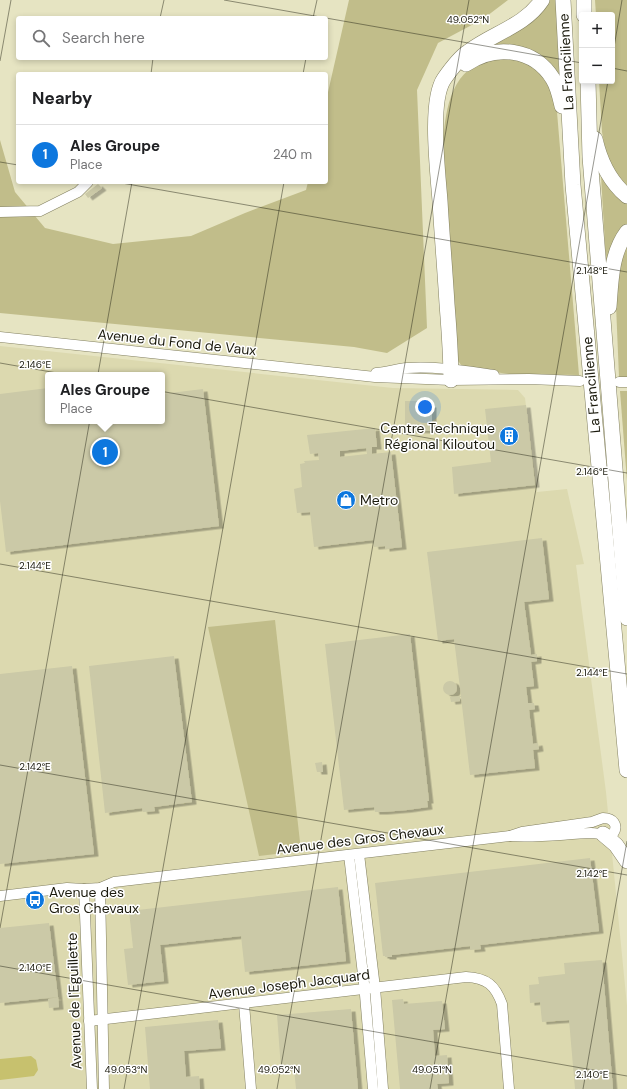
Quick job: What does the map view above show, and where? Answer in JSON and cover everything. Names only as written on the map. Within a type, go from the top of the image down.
[{"type":"highway","points":[[451,374],[436,122],[439,91],[449,71],[468,52],[526,17],[542,0]]},
{"type":"highway","name":"La Francilienne","points":[[563,0],[573,185],[627,770]]},
{"type":"highway","name":"La Francilienne","points":[[584,0],[584,12]]},
{"type":"highway","points":[[436,122],[447,89],[455,75],[476,57],[502,51],[514,52],[525,56],[535,61],[554,79],[562,105],[573,185]]},
{"type":"highway","name":"La Francilienne","points":[[588,84],[590,157],[627,618]]},
{"type":"highway","points":[[589,110],[598,151],[604,166],[613,182],[627,196]]},
{"type":"highway","points":[[606,354],[612,272],[620,242],[627,232]]},
{"type":"highway","points":[[603,834],[616,845],[627,861]]},
{"type":"street","points":[[0,212],[40,211],[78,192],[86,184]]},
{"type":"street","name":"Avenue du Fond de Vaux","points":[[0,337],[350,373],[377,373],[408,368],[451,374],[580,381]]},
{"type":"street","points":[[602,818],[612,820],[616,827],[611,835],[592,833],[510,836],[522,832],[592,822],[602,818]]},
{"type":"street","name":"Avenue des Gros Chevaux","points":[[0,896],[67,888],[100,888],[114,882],[510,836]]},
{"type":"street","points":[[360,854],[370,988],[374,1089]]},
{"type":"street","points":[[349,855],[370,988],[383,1089]]},
{"type":"street","name":"Avenue de l'Eguillette","points":[[100,888],[104,1089]]},
{"type":"street","name":"Avenue de l'Eguillette","points":[[84,889],[92,1089]]},
{"type":"street","name":"Avenue Joseph Jacquard","points":[[89,1021],[466,977],[480,979],[491,985],[499,996],[502,1004],[509,1089]]},
{"type":"street","points":[[244,1004],[251,1089]]},
{"type":"shaded area","points":[[349,0],[508,0],[483,19],[438,43],[417,90],[427,328],[387,353],[354,347],[0,313],[0,140],[15,192],[45,228],[113,244],[191,236],[245,213],[306,190],[308,184],[328,184],[328,92]]},
{"type":"shaded area","points":[[548,0],[556,0],[559,75],[491,48],[490,44]]},
{"type":"shaded area","points":[[595,0],[627,0],[627,190],[607,160],[602,132],[599,84],[615,84],[615,12],[596,12]]},
{"type":"shaded area","points":[[514,58],[538,69],[553,92],[557,112],[579,375],[509,374],[466,368],[458,361],[443,148],[447,109],[457,84],[464,74],[474,66],[490,59]]},
{"type":"shaded area","points":[[601,176],[627,202],[627,227],[606,262]]},
{"type":"shaded area","points":[[627,241],[627,377],[619,377],[615,281]]},
{"type":"shaded area","points":[[0,346],[393,388],[518,390],[525,398],[537,492],[567,489],[584,564],[576,565],[606,792],[627,1006],[627,1089],[0,1089]]},
{"type":"shaded area","points":[[620,391],[627,391],[627,481]]},
{"type":"shaded area","points":[[275,620],[301,851],[259,856],[208,627]]},
{"type":"shaded area","points":[[31,1056],[36,1060],[38,1070],[34,1076],[0,1080],[0,1059]]},
{"type":"building","points":[[98,184],[102,188],[88,198],[85,194]]},
{"type":"building","points":[[45,388],[45,424],[165,424],[165,394],[203,389],[219,526],[6,552],[0,501],[0,394]]},
{"type":"building","points":[[405,401],[426,401],[426,405],[432,405],[432,431],[405,430]]},
{"type":"building","name":"Centre Technique Régional Kiloutou","points":[[526,405],[535,485],[454,494],[452,467],[491,462],[485,409]]},
{"type":"building","name":"Metro","points":[[375,428],[377,447],[372,447],[372,454],[391,452],[402,547],[385,549],[385,546],[374,547],[373,540],[314,547],[310,512],[297,513],[294,489],[302,487],[300,464],[305,463],[304,461],[319,460],[318,453],[310,454],[307,435]],"holes":[[[366,448],[367,454],[340,457],[340,451]]]},
{"type":"building","points":[[542,538],[549,599],[524,602],[531,655],[537,654],[537,661],[531,662],[534,686],[526,687],[528,703],[534,703],[535,709],[529,710],[533,744],[538,743],[539,749],[533,750],[535,768],[470,775],[461,697],[460,701],[451,702],[450,697],[461,696],[454,639],[438,641],[427,552]]},
{"type":"building","points":[[410,634],[429,801],[427,801],[428,807],[383,812],[375,812],[374,807],[344,810],[325,644]]},
{"type":"building","points":[[174,656],[192,802],[154,807],[155,811],[143,812],[142,808],[105,813],[89,666]]},
{"type":"building","points":[[72,666],[94,854],[0,864],[0,674]]},
{"type":"building","points":[[450,681],[455,683],[457,688],[455,693],[450,695],[445,693],[443,688],[445,683]]},
{"type":"building","points":[[322,762],[323,772],[317,772],[315,763]]},
{"type":"building","points":[[590,858],[599,931],[480,945],[481,949],[470,950],[470,946],[392,955],[392,957],[383,956],[375,883]]},
{"type":"building","points":[[338,887],[346,961],[245,972],[241,936],[160,945],[164,981],[128,985],[124,949],[133,948],[129,911]]},
{"type":"building","points":[[49,923],[58,997],[0,1003],[0,928]]},
{"type":"building","points":[[602,960],[613,1089],[575,1089],[569,1020],[542,1022],[540,1002],[530,1003],[529,985],[539,984],[538,977],[565,974],[564,963]]},
{"type":"building","points":[[58,997],[59,1007],[49,1008],[48,999]]},
{"type":"building","points":[[403,999],[404,1004],[442,1001],[445,1029],[433,1030],[435,1056],[447,1055],[449,1083],[437,1084],[438,1089],[400,1089],[392,1000]]},
{"type":"building","points":[[351,1009],[358,1089],[296,1089],[294,1068],[281,1069],[277,1015]]},
{"type":"building","points":[[218,1020],[221,1048],[184,1051],[186,1077],[199,1076],[200,1089],[150,1089],[145,1027]]},
{"type":"place","name":"Centre Technique Régional Kiloutou","points":[[509,436]]},
{"type":"place","name":"Ales Groupe","points":[[105,452]]},
{"type":"place","name":"Metro","points":[[346,500]]},
{"type":"place","name":"Avenue des Gros Chevaux","points":[[35,900]]}]
